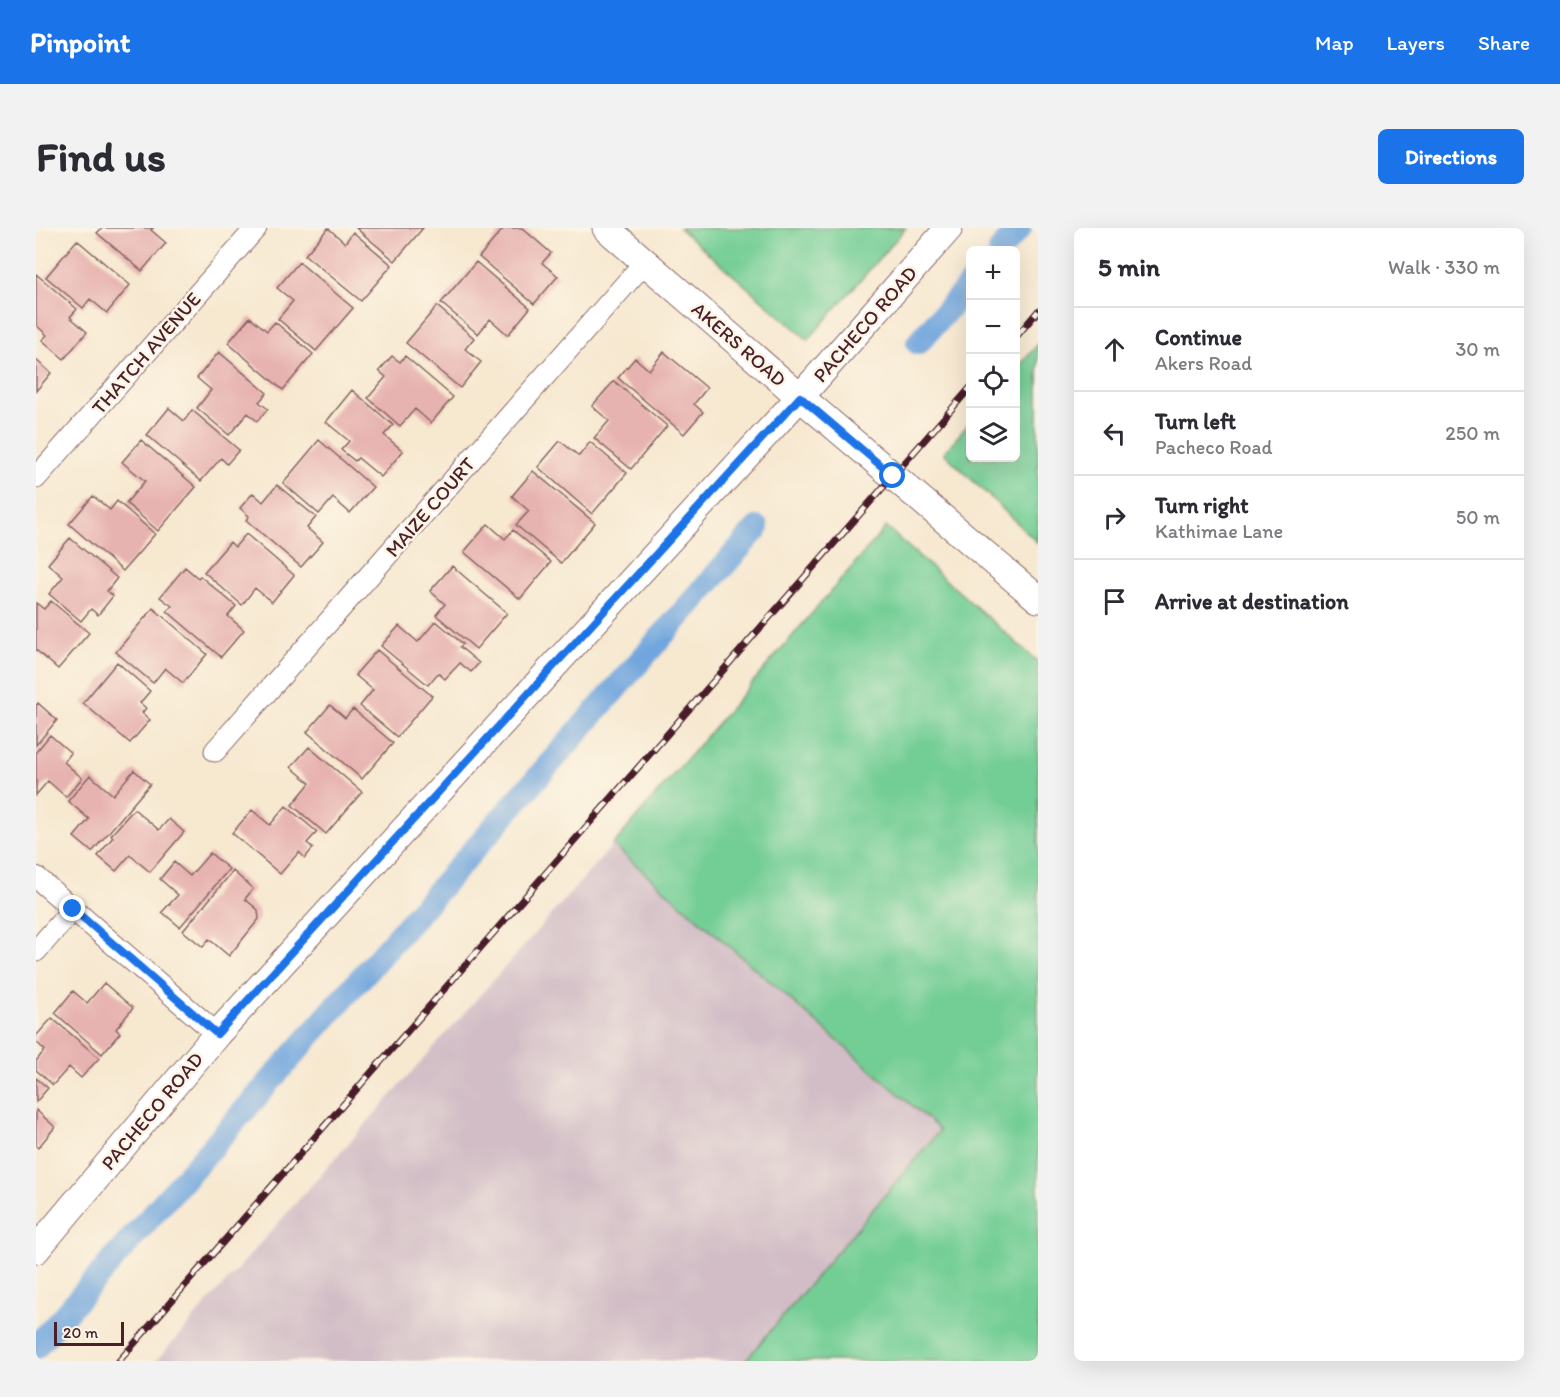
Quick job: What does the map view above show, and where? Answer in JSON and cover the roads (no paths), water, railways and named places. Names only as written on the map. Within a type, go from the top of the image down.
[{"type":"street","name":"THATCH AVENUE","points":[[36,478],[256,228]]},
{"type":"street","name":"AKERS ROAD","points":[[606,228],[800,397],[1038,599]]},
{"type":"street","name":"PACHECO ROAD","points":[[36,1250],[217,1034],[800,397],[949,228]]},
{"type":"street","name":"MAIZE COURT","points":[[215,751],[645,262]]},
{"type":"street","points":[[36,877],[217,1034]]},
{"type":"street","points":[[36,951],[73,909]]},
{"type":"waterway","points":[[1004,246],[1020,228]]},
{"type":"waterway","points":[[918,343],[966,289]]},
{"type":"waterway","points":[[36,1347],[757,528]]},
{"type":"railway","points":[[1020,332],[1038,311]]},
{"type":"railway","points":[[119,1361],[966,393]]}]
